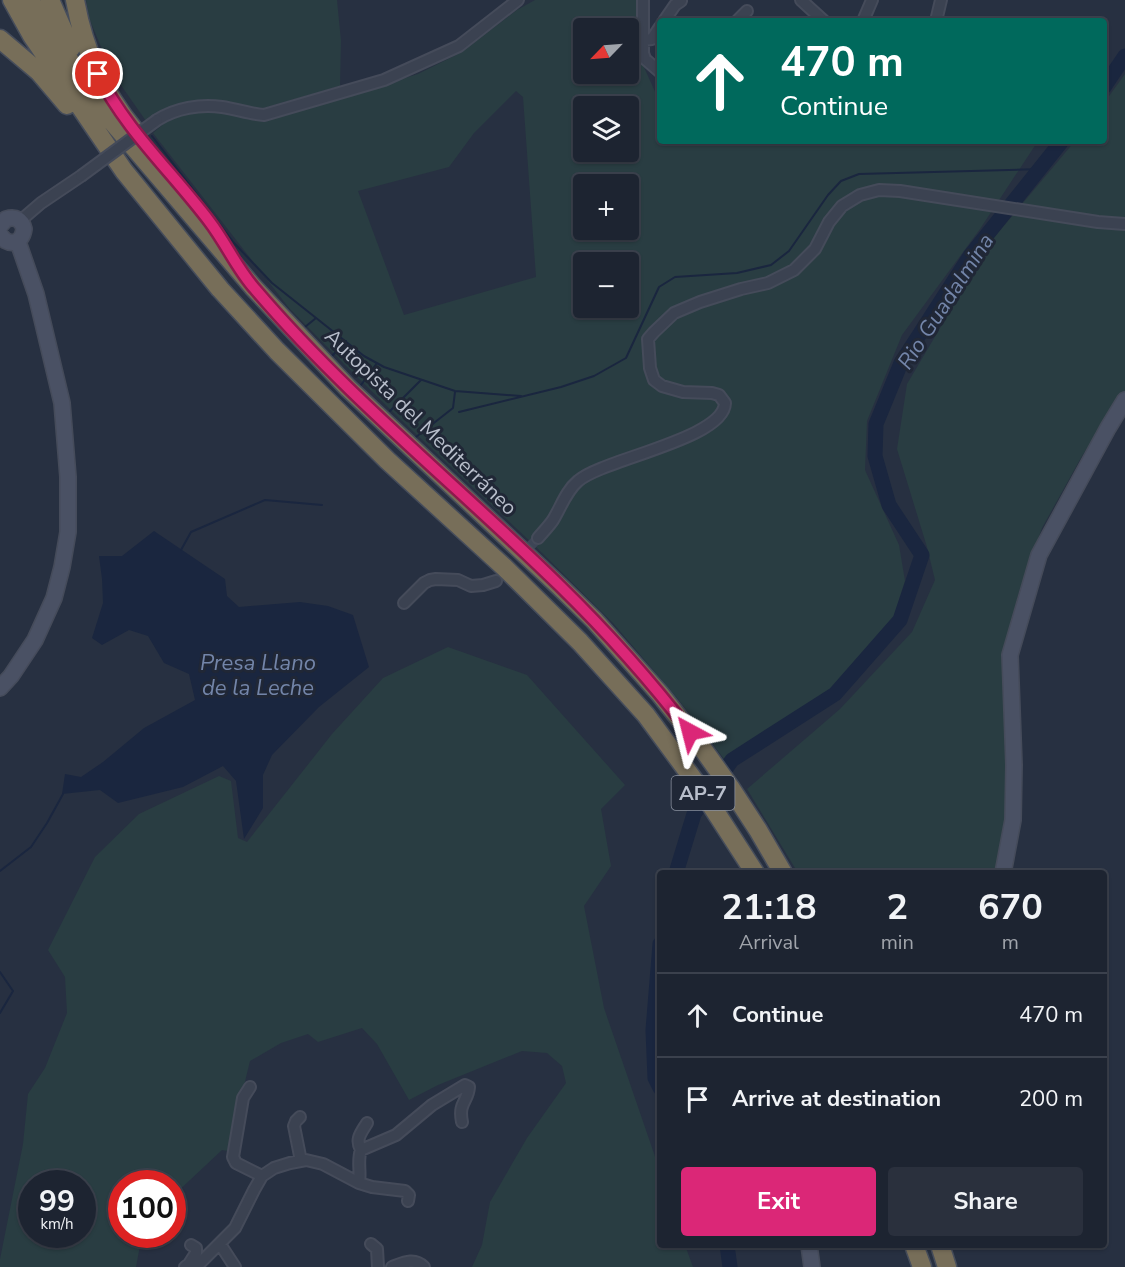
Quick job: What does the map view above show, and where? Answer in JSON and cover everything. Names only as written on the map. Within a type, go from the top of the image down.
[{"type":"highway","points":[[1,0],[32,36]]},
{"type":"highway","name":"AP-7","points":[[12,0],[32,36],[124,171],[220,289],[277,351],[387,460],[504,567],[580,642],[646,715],[702,791],[753,870]]},
{"type":"highway","name":"Autopista del Mediterráneo","points":[[30,0],[108,117],[253,287],[348,388],[580,606],[660,694],[700,744],[730,787],[781,870]]},
{"type":"highway","points":[[75,0],[81,32],[104,87],[130,125],[210,222],[253,287]]},
{"type":"highway","points":[[50,3],[80,63],[128,130],[146,162]]},
{"type":"highway","points":[[0,39],[39,72],[124,171]]},
{"type":"highway","points":[[915,1248],[921,1267]]},
{"type":"highway","points":[[941,1248],[947,1267]]},
{"type":"main road","points":[[7,218],[23,225],[24,234],[18,242]]},
{"type":"main road","points":[[0,235],[8,242],[18,242]]},
{"type":"main road","points":[[0,688],[12,676],[35,640],[54,598],[68,532],[68,477],[62,403],[36,294],[18,242]]},
{"type":"main road","points":[[1004,870],[1013,820],[1014,765],[1010,655],[1039,555],[1125,400]]},
{"type":"main road","points":[[809,1248],[812,1267]]},
{"type":"street","points":[[7,218],[41,203],[164,116],[197,106],[224,107],[264,115],[384,80],[459,46],[518,0]]},
{"type":"street","points":[[643,0],[643,53],[657,69]]},
{"type":"street","points":[[801,0],[821,18]]},
{"type":"street","points":[[864,18],[872,0]]},
{"type":"street","points":[[937,18],[941,0]]},
{"type":"street","points":[[666,18],[675,5],[681,1]]},
{"type":"street","points":[[740,18],[747,11]]},
{"type":"street","points":[[643,40],[652,39],[657,32]]},
{"type":"street","points":[[538,538],[554,519],[562,501],[578,481],[600,469],[655,450],[697,431],[716,420],[725,408],[725,403],[719,395],[683,392],[662,386],[654,380],[650,368],[648,339],[654,332],[675,313],[700,302],[741,288],[768,283],[795,270],[815,249],[829,222],[842,206],[860,195],[879,190],[900,192],[1098,222],[1125,224]]},
{"type":"street","points":[[404,603],[419,587],[430,580],[458,580],[471,586],[496,581]]},
{"type":"street","points":[[361,1150],[396,1135],[432,1105],[465,1085],[470,1090],[461,1106],[462,1122]]},
{"type":"street","points":[[250,1087],[243,1098],[233,1157],[236,1162],[262,1176]]},
{"type":"street","points":[[300,1117],[294,1126],[302,1161]]},
{"type":"street","points":[[358,1183],[361,1175],[359,1155],[361,1150],[358,1138],[368,1123]]},
{"type":"street","points":[[196,1267],[235,1228],[241,1207],[262,1176],[274,1168],[290,1163],[306,1160],[323,1164],[358,1183],[405,1191],[409,1195],[408,1201]]},
{"type":"street","points":[[220,1244],[235,1267]]},
{"type":"street","points":[[371,1244],[376,1249],[378,1267]]},
{"type":"street","points":[[185,1267],[196,1253],[196,1248],[191,1245]]},
{"type":"street","points":[[392,1267],[408,1261],[420,1263],[424,1267]]},
{"type":"green space","points":[[86,0],[337,0],[341,41],[340,86],[264,108],[189,102],[146,121],[111,71],[89,18]]},
{"type":"green space","points":[[535,0],[637,0],[639,18],[573,18],[573,84],[639,84],[639,22],[643,65],[657,96],[657,144],[1036,144],[980,229],[902,335],[867,421],[865,470],[899,545],[905,581],[892,622],[833,687],[724,759],[677,698],[613,623],[399,418],[289,308],[153,133],[167,121],[193,111],[223,112],[252,119],[272,119],[418,74],[462,52],[517,10]],"holes":[[[516,91],[523,97],[536,277],[404,315],[358,191],[449,167],[474,133]]]},
{"type":"green space","points":[[1125,74],[1125,391],[1082,456],[1042,528],[1019,592],[1003,654],[1006,821],[996,870],[796,870],[747,789],[840,709],[912,632],[935,580],[897,449],[907,384],[992,240],[1072,144],[1107,144],[1107,99]]},
{"type":"green space","points":[[448,647],[527,675],[625,785],[601,809],[611,866],[584,906],[604,1008],[657,1162],[657,1248],[686,1248],[693,1267],[472,1267],[482,1245],[490,1202],[527,1138],[566,1083],[562,1066],[547,1053],[522,1051],[438,1085],[409,1100],[377,1044],[362,1028],[318,1042],[308,1034],[281,1043],[250,1061],[228,1151],[222,1150],[186,1184],[186,1170],[108,1170],[108,1248],[140,1248],[136,1267],[0,1267],[0,1259],[23,1144],[28,1094],[45,1068],[67,1013],[65,977],[48,950],[95,857],[139,814],[219,776],[231,781],[238,838],[247,842],[332,734],[383,678]]},
{"type":"water","name":"Presa Llano de la Leche","points":[[154,531],[225,579],[227,596],[239,607],[300,602],[328,606],[353,615],[369,667],[319,707],[272,755],[263,775],[263,808],[244,839],[236,781],[223,766],[183,787],[118,803],[100,790],[62,794],[65,774],[81,777],[144,728],[195,700],[189,674],[164,663],[148,636],[129,630],[102,645],[92,638],[103,603],[99,556],[122,556]]},
{"type":"waterway","name":"Rio Guadalmina","points":[[1107,83],[1125,56]]},
{"type":"waterway","points":[[152,136],[234,243],[272,283],[364,356],[384,367],[455,391],[521,396]]},
{"type":"waterway","name":"Rio Guadalmina","points":[[677,870],[694,814],[732,760],[835,694],[900,620],[922,555],[889,505],[875,456],[876,424],[901,363],[970,256],[1060,144]]},
{"type":"waterway","points":[[459,412],[561,387],[594,376],[626,358],[659,287],[675,277],[737,273],[771,265],[789,251],[828,195],[841,181],[859,174],[1041,169]]},
{"type":"waterway","points":[[305,327],[316,318]]},
{"type":"waterway","points":[[332,356],[346,341]]},
{"type":"waterway","points":[[361,385],[377,363]]},
{"type":"waterway","points":[[390,411],[421,380]]},
{"type":"waterway","points":[[416,437],[453,408],[455,392]]},
{"type":"waterway","points":[[181,550],[191,532],[265,500],[322,505]]},
{"type":"waterway","points":[[0,871],[31,847],[63,794]]},
{"type":"waterway","points":[[0,972],[13,991],[0,1013]]},
{"type":"waterway","name":"Rio Guadalmina","points":[[657,981],[653,1030],[657,1082]]},
{"type":"waterway","name":"Rio Guadalmina","points":[[727,1248],[730,1267]]},
{"type":"tunnel","points":[[496,581],[538,538]]},
{"type":"route","points":[[98,74],[104,87],[130,125],[210,222],[253,287],[348,388],[594,620],[660,694],[690,732]]}]
